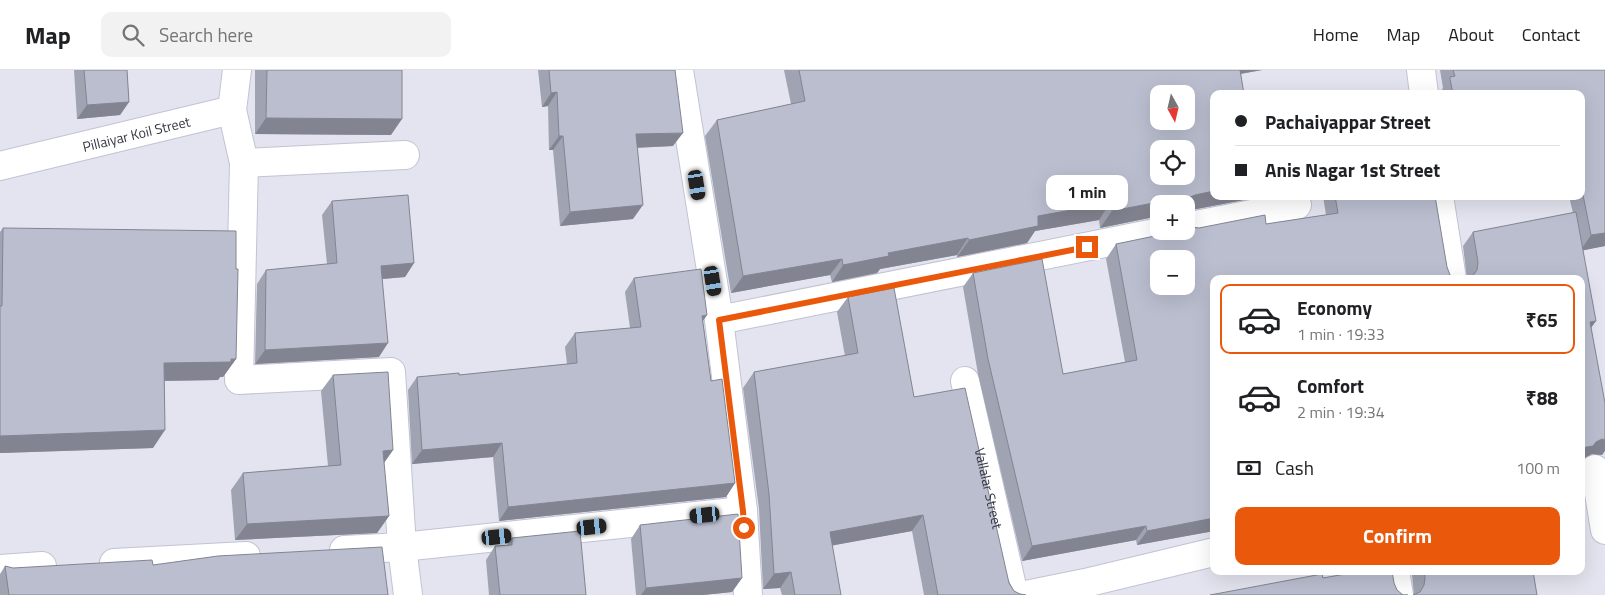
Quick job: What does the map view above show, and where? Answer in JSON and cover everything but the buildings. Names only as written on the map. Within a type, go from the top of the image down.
[{"type":"street","points":[[237,70],[232,110],[244,163],[239,380],[391,372],[402,547],[408,595]]},
{"type":"street","points":[[679,70],[719,320],[743,511],[748,595]]},
{"type":"street","points":[[1421,70],[1424,90]]},
{"type":"street","name":"Pillaiyar Koil Street","points":[[0,166],[232,110]]},
{"type":"street","points":[[244,163],[405,155]]},
{"type":"street","points":[[1440,200],[1451,275]]},
{"type":"street","points":[[1195,225],[1297,205]]},
{"type":"street","points":[[719,320],[1150,234]]},
{"type":"street","name":"Vallalar Street","points":[[965,381],[1014,595]]},
{"type":"street","points":[[1594,469],[1605,530]]},
{"type":"street","points":[[324,552],[402,547],[743,511]]},
{"type":"street","points":[[1026,595],[1086,589],[1210,553]]},
{"type":"street","points":[[0,569],[274,554]]},
{"type":"street","points":[[1395,575],[1399,595]]},
{"type":"route","points":[[744,528],[719,320],[1087,247]]}]
